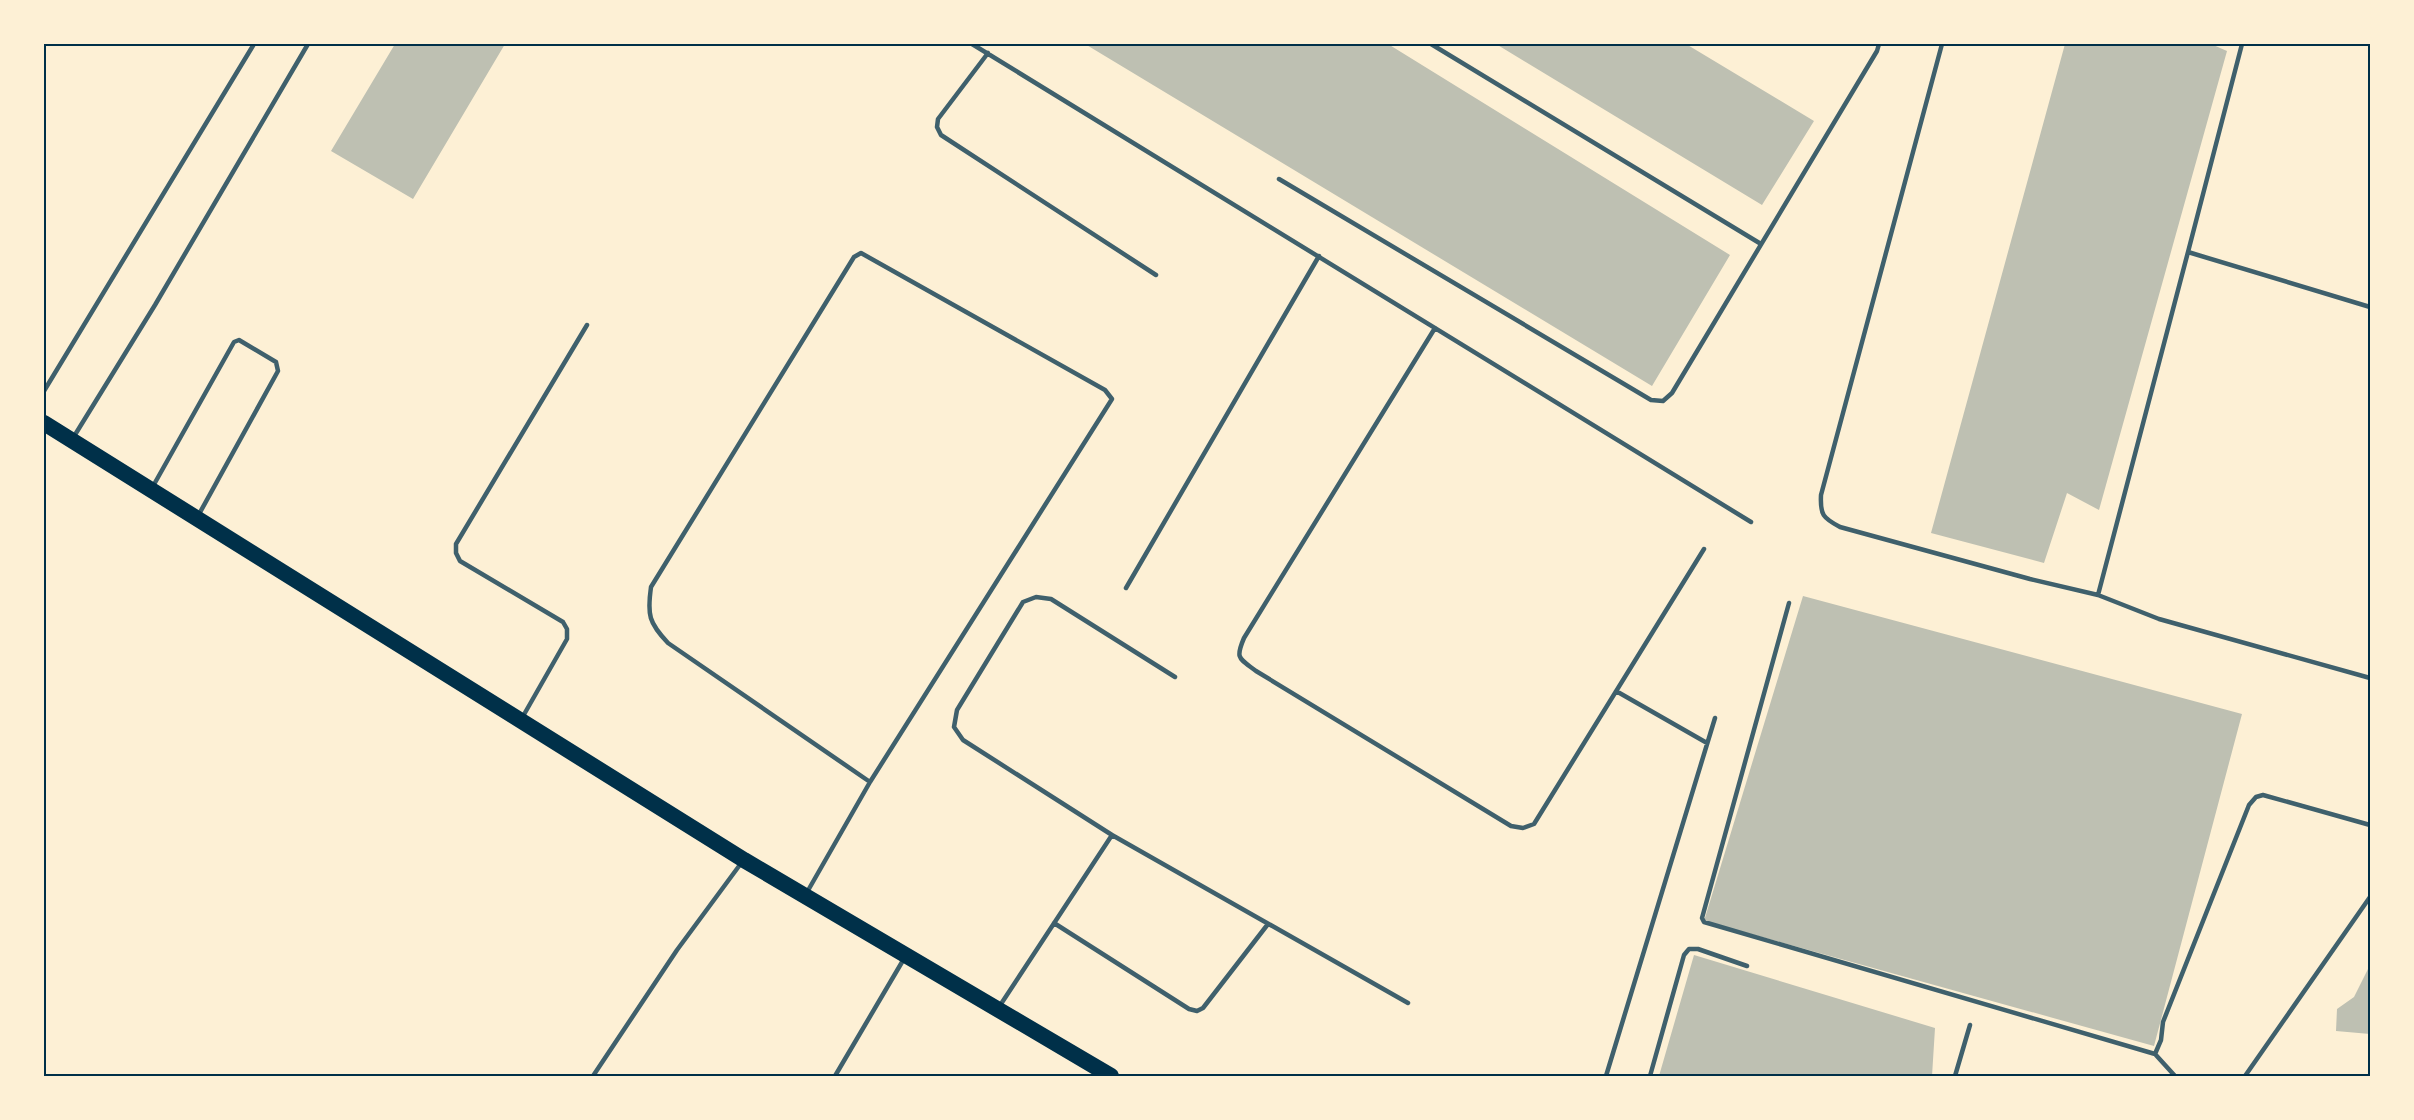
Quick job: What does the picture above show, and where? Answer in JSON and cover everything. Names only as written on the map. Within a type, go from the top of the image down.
[{"type":"highway","points":[[44,423],[744,860],[1111,1077]]},
{"type":"lane","points":[[44,391],[254,44]]},
{"type":"lane","points":[[71,440],[155,305],[308,44]]},
{"type":"lane","points":[[972,44],[1751,522]]},
{"type":"lane","points":[[1431,44],[1761,244]]},
{"type":"lane","points":[[1279,179],[1651,400],[1663,401],[1672,393],[1877,51],[1878,44]]},
{"type":"lane","points":[[1942,44],[1821,495],[1821,508],[1826,519],[1840,527],[2098,595],[2159,619],[2370,678]]},
{"type":"lane","points":[[2098,595],[2242,44]]},
{"type":"lane","points":[[988,53],[938,119],[937,127],[941,135],[1156,275]]},
{"type":"lane","points":[[2188,252],[2370,307]]},
{"type":"lane","points":[[805,896],[870,782],[1112,399],[1105,390],[861,253],[854,257],[651,587],[648,603],[649,618],[655,630],[669,644],[870,782]]},
{"type":"lane","points":[[1126,588],[1319,256]]},
{"type":"lane","points":[[520,720],[567,639],[567,629],[563,622],[460,561],[456,553],[456,544],[587,325]]},
{"type":"lane","points":[[1435,328],[1244,638],[1238,656],[1256,671],[1512,826],[1523,828],[1534,824],[1704,549]]},
{"type":"lane","points":[[151,490],[234,342],[239,340],[276,362],[278,371],[197,519]]},
{"type":"lane","points":[[1176,677],[1051,599],[1036,597],[1023,602],[957,710],[954,727],[963,740],[1112,835],[1408,1003]]},
{"type":"lane","points":[[1789,603],[1705,906],[1702,918],[1704,922],[2155,1054],[2175,1077]]},
{"type":"lane","points":[[1616,691],[1707,743]]},
{"type":"lane","points":[[1606,1077],[1715,718]]},
{"type":"lane","points":[[2155,1054],[2161,1040],[2163,1022],[2249,805],[2256,797],[2263,795],[2370,825]]},
{"type":"lane","points":[[998,1010],[1112,835]]},
{"type":"lane","points":[[592,1077],[677,950],[744,860]]},
{"type":"lane","points":[[2245,1077],[2370,897]]},
{"type":"lane","points":[[1054,923],[1189,1009],[1197,1011],[1203,1008],[1268,924]]},
{"type":"lane","points":[[1650,1077],[1684,955],[1689,950],[1698,949],[1747,966]]},
{"type":"lane","points":[[835,1077],[906,955]]},
{"type":"lane","points":[[1955,1077],[1970,1025]]},
{"type":"building","points":[[395,44],[505,44],[413,199],[331,151]]},
{"type":"building","points":[[1085,44],[1388,44],[1730,255],[1652,386]]},
{"type":"building","points":[[1496,44],[1686,44],[1814,121],[1762,205]]},
{"type":"building","points":[[2065,44],[2211,44],[2227,51],[2099,510],[2067,493],[2044,563],[1931,533]]},
{"type":"building","points":[[1803,596],[2242,714],[2154,1046],[1704,921]]},
{"type":"building","points":[[1694,955],[1935,1028],[1932,1076],[1659,1076]]},
{"type":"building","points":[[2370,965],[2370,1034],[2336,1031],[2337,1009],[2354,997]]}]
